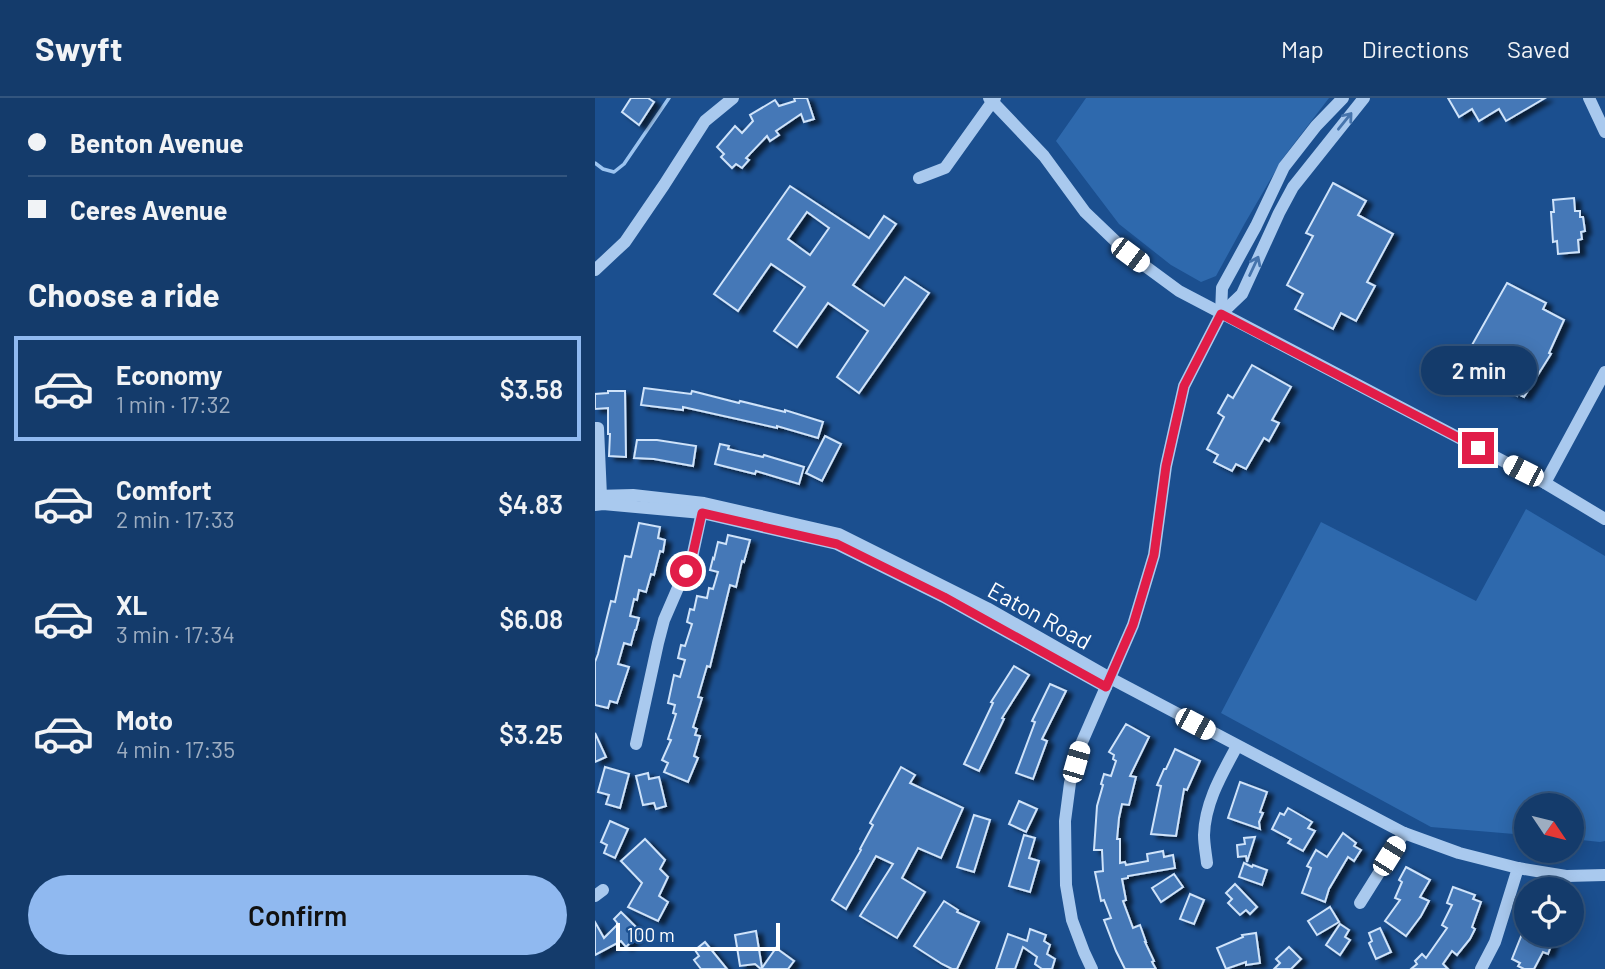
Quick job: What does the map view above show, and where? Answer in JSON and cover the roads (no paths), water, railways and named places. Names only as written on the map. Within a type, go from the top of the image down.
[{"type":"street","points":[[595,270],[625,242],[705,121],[733,98]]},
{"type":"street","points":[[1221,314],[1221,288],[1256,226],[1284,167],[1316,126],[1343,98]]},
{"type":"street","points":[[1092,969],[1072,920],[1066,885],[1065,821],[1070,783],[1082,741],[1133,625],[1154,555],[1166,466],[1184,386],[1221,314],[1241,294],[1293,187],[1363,98]]},
{"type":"street","points":[[1589,98],[1605,132]]},
{"type":"street","points":[[919,178],[945,168],[992,99],[1044,156],[1084,212],[1130,255],[1179,291],[1545,483],[1605,519]]},
{"type":"street","points":[[1284,167],[1300,177]]},
{"type":"street","points":[[1545,483],[1605,372]]},
{"type":"street","points":[[595,428],[598,428],[597,499]]},
{"type":"street","name":"Eaton Road","points":[[597,499],[633,495],[839,534],[987,608],[1108,683],[1237,746],[1404,833],[1459,853],[1518,868],[1566,876],[1605,875]]},
{"type":"street","points":[[636,744],[664,620],[693,553],[703,508]]},
{"type":"street","points":[[1207,863],[1204,835],[1207,812],[1214,790],[1237,746]]},
{"type":"street","points":[[1360,904],[1404,833]]},
{"type":"street","points":[[1481,969],[1495,942],[1518,868]]},
{"type":"waterway","points":[[595,163],[614,172],[624,164],[669,98]]}]
